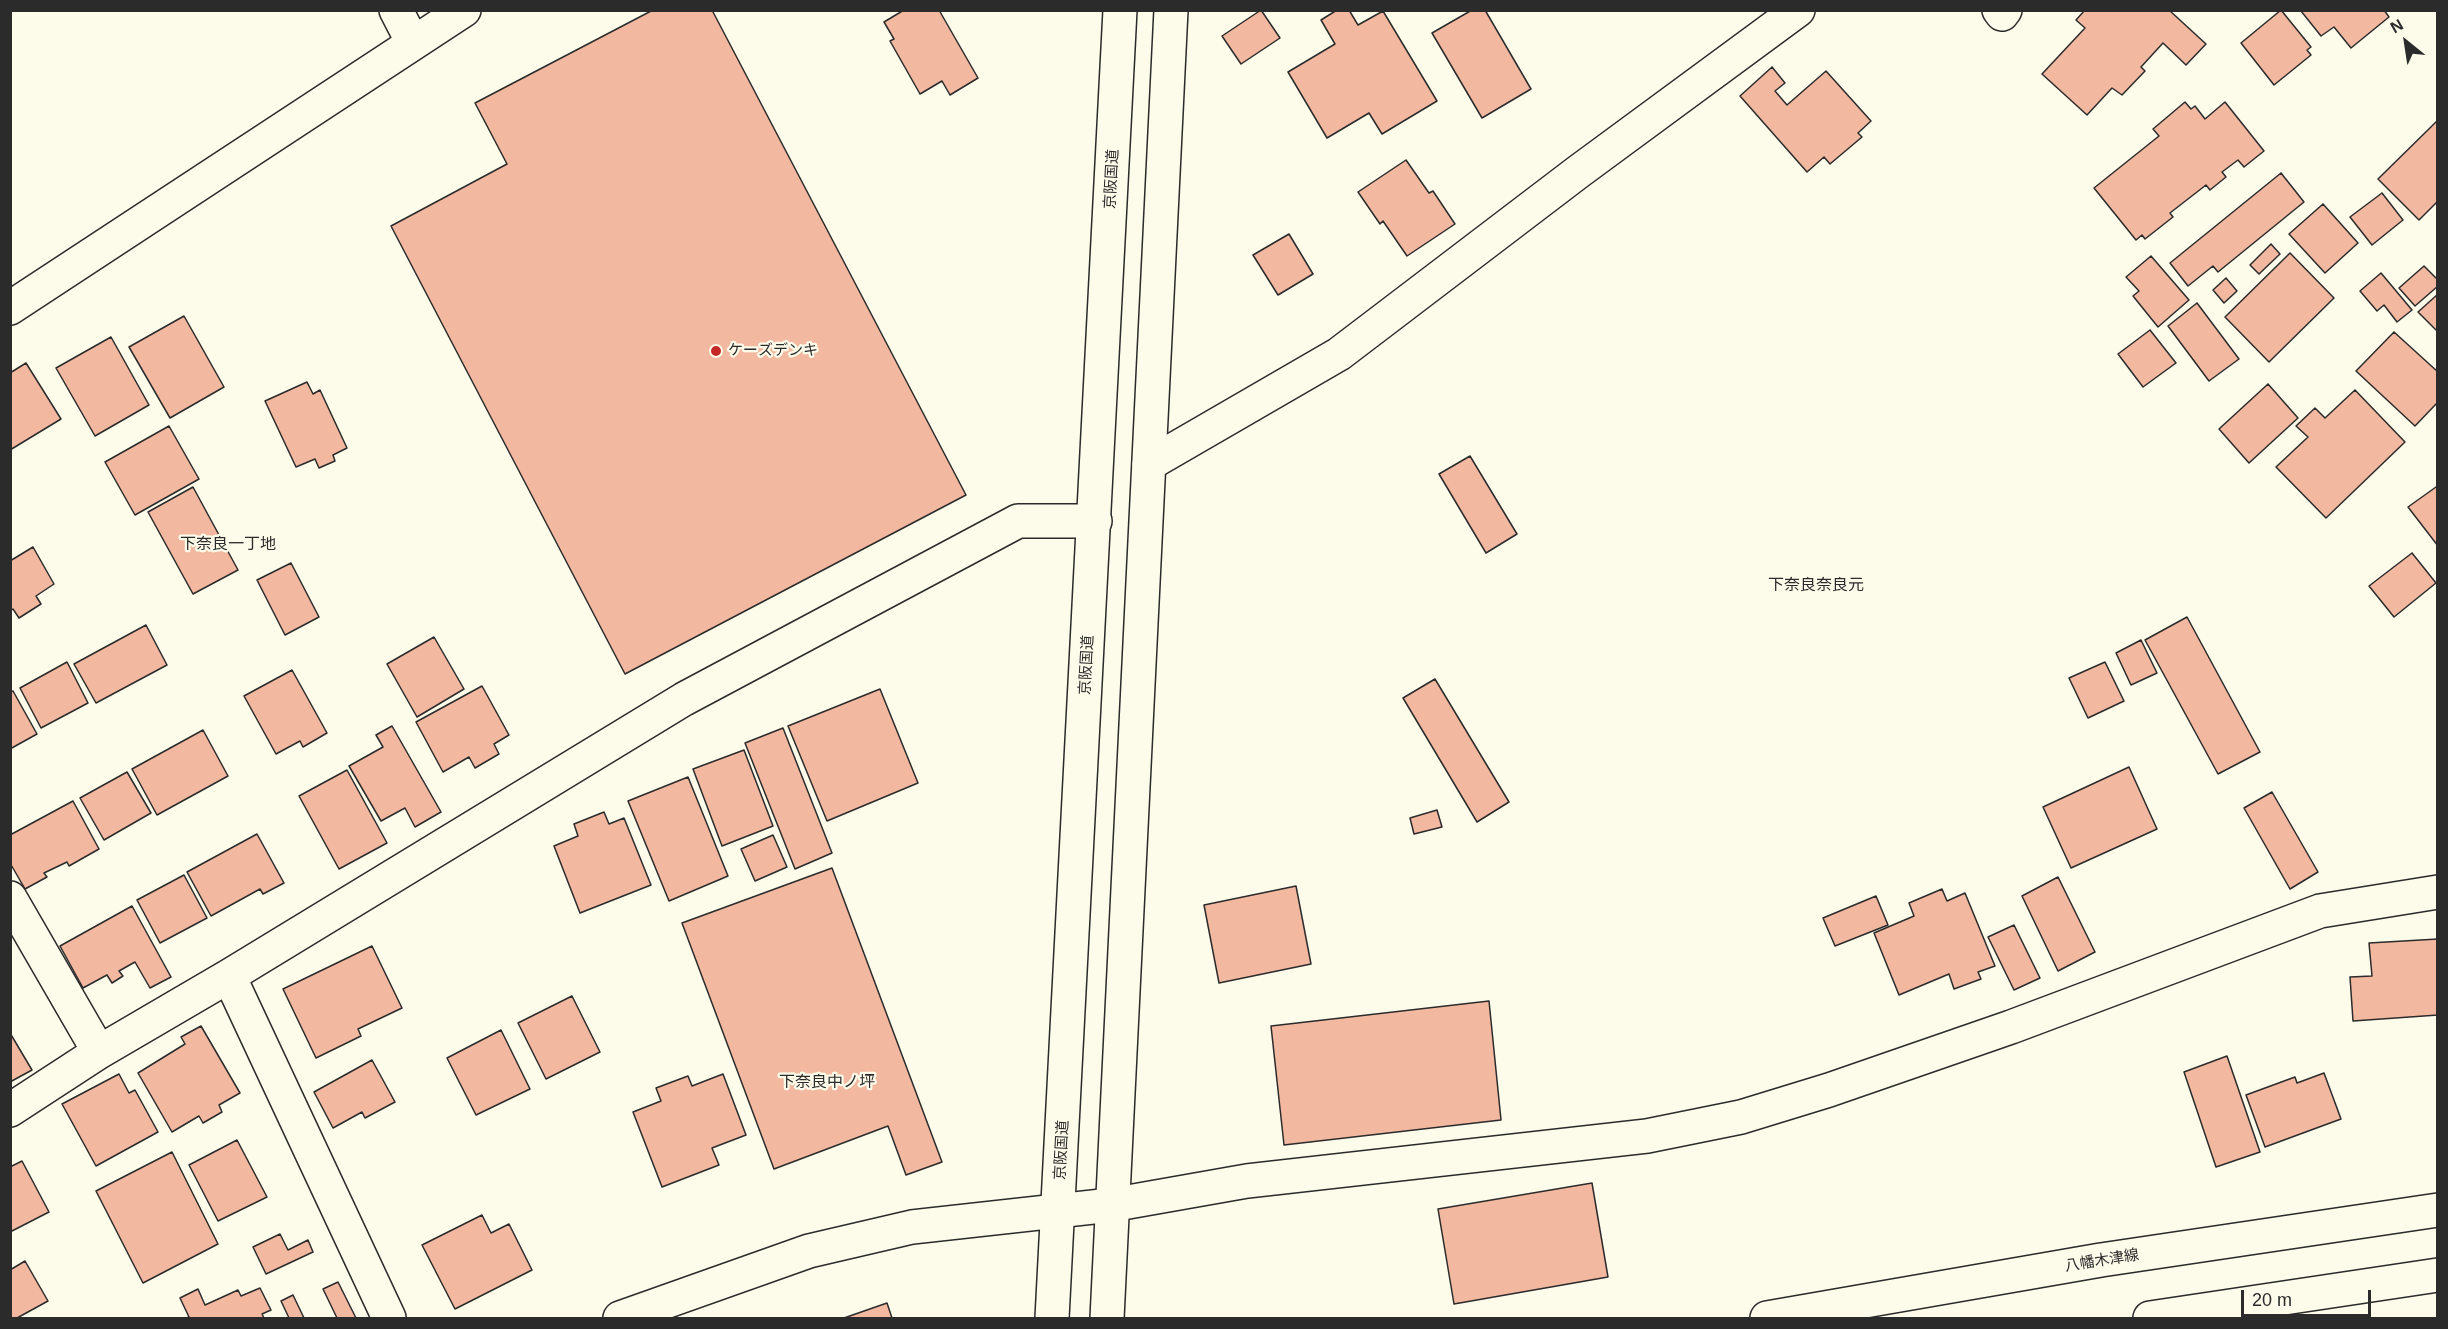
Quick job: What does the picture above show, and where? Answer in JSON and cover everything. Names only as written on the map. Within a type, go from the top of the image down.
[{"type":"main road","points":[[396,10],[413,43]]},
{"type":"main road","points":[[10,308],[464,10]]},
{"type":"main road","name":"京阪国道","points":[[1052,1318],[1120,10]]},
{"type":"main road","points":[[1108,1318],[1111,1204],[1171,10]]},
{"type":"main road","points":[[1149,464],[1339,354],[1578,172],[1798,10]]},
{"type":"main road","points":[[1999,10],[2002,14],[2005,10]]},
{"type":"main road","points":[[10,1110],[99,1052],[684,699],[1018,521],[1095,520]]},
{"type":"main road","points":[[620,1318],[809,1251],[912,1227],[1111,1204],[1247,1181],[1647,1136],[1741,1117],[1829,1090],[2011,1027],[2320,911],[2438,892]]},
{"type":"main road","points":[[10,898],[99,1052]]},
{"type":"main road","points":[[228,976],[389,1318]]},
{"type":"main road","name":"八幡木津線","points":[[1767,1318],[2101,1260],[2438,1210]]},
{"type":"main road","points":[[2150,1318],[2438,1275]]},
{"type":"building","points":[[653,10],[712,10],[966,495],[625,674],[391,226],[507,164],[475,103]]},
{"type":"building","points":[[904,10],[939,10],[978,78],[950,95],[942,81],[920,94],[890,41],[894,39],[884,22]]},
{"type":"building","points":[[1261,10],[1280,38],[1241,64],[1222,36]]},
{"type":"building","points":[[1337,10],[1349,10],[1358,25],[1383,11],[1437,101],[1382,134],[1369,113],[1327,138],[1288,72],[1335,44],[1321,20]]},
{"type":"building","points":[[1472,10],[1485,10],[1531,89],[1482,118],[1432,33]]},
{"type":"building","points":[[2085,10],[2169,10],[2206,44],[2186,65],[2163,43],[2141,67],[2145,71],[2122,95],[2112,88],[2087,115],[2042,74],[2085,28],[2076,20]]},
{"type":"building","points":[[2281,10],[2311,47],[2307,50],[2311,55],[2274,85],[2241,43]]},
{"type":"building","points":[[2384,10],[2389,17],[2351,48],[2334,27],[2321,36],[2301,11]]},
{"type":"building","points":[[1772,67],[1785,83],[1775,91],[1787,105],[1826,71],[1871,121],[1858,133],[1862,137],[1830,164],[1824,157],[1807,172],[1740,96]]},
{"type":"building","points":[[2185,102],[2191,109],[2195,106],[2205,119],[2225,102],[2264,151],[2244,167],[2238,160],[2222,172],[2226,177],[2210,190],[2206,185],[2170,213],[2173,217],[2145,239],[2142,235],[2136,240],[2094,188],[2159,136],[2153,129]]},
{"type":"building","points":[[2438,120],[2438,201],[2419,220],[2378,179]]},
{"type":"building","points":[[1406,160],[1429,193],[1433,191],[1455,224],[1407,256],[1383,221],[1380,224],[1358,192]]},
{"type":"building","points":[[2281,173],[2304,202],[2218,272],[2213,266],[2188,286],[2170,263]]},
{"type":"building","points":[[2382,193],[2403,220],[2372,245],[2350,217]]},
{"type":"building","points":[[2323,204],[2358,243],[2325,273],[2289,234]]},
{"type":"building","points":[[1289,234],[1313,274],[1278,295],[1253,255]]},
{"type":"building","points":[[2271,244],[2280,254],[2259,274],[2250,265]]},
{"type":"building","points":[[2290,253],[2334,298],[2269,362],[2225,317]]},
{"type":"building","points":[[2151,256],[2189,300],[2158,327],[2133,296],[2139,291],[2126,277]]},
{"type":"building","points":[[2424,266],[2438,280],[2438,286],[2415,306],[2399,288]]},
{"type":"building","points":[[2381,273],[2412,310],[2397,322],[2384,305],[2377,311],[2360,291]]},
{"type":"building","points":[[2226,278],[2237,291],[2224,303],[2213,290]]},
{"type":"building","points":[[2438,294],[2438,332],[2418,312]]},
{"type":"building","points":[[2197,303],[2239,359],[2209,381],[2168,326]]},
{"type":"building","points":[[184,316],[224,387],[170,418],[129,347]]},
{"type":"building","points":[[2150,330],[2176,363],[2143,387],[2118,354]]},
{"type":"building","points":[[2394,332],[2438,372],[2438,402],[2415,426],[2356,371]]},
{"type":"building","points":[[111,337],[149,405],[95,436],[56,368]]},
{"type":"building","points":[[26,363],[61,419],[10,450],[10,373]]},
{"type":"building","points":[[307,382],[313,394],[320,390],[347,448],[333,455],[335,461],[319,468],[315,459],[296,467],[265,401]]},
{"type":"building","points":[[2268,384],[2298,418],[2249,463],[2219,429]]},
{"type":"building","points":[[2355,390],[2405,442],[2326,518],[2276,467],[2308,437],[2296,426],[2315,408],[2325,418]]},
{"type":"building","points":[[169,426],[199,479],[135,515],[105,462]]},
{"type":"building","points":[[1470,456],[1517,534],[1486,553],[1439,474]]},
{"type":"building","points":[[193,487],[238,570],[193,594],[148,512]]},
{"type":"building","points":[[2436,487],[2438,489],[2438,546],[2408,507]]},
{"type":"building","points":[[33,547],[54,584],[36,596],[41,604],[19,618],[13,609],[10,611],[10,561]]},
{"type":"building","points":[[2412,553],[2436,583],[2394,617],[2369,586]]},
{"type":"building","points":[[291,563],[319,617],[285,635],[257,580]]},
{"type":"building","points":[[2187,617],[2260,752],[2218,774],[2145,640]]},
{"type":"building","points":[[146,625],[167,665],[96,703],[74,664]]},
{"type":"building","points":[[434,637],[464,689],[417,717],[387,664]]},
{"type":"building","points":[[2141,640],[2157,673],[2131,685],[2116,653]]},
{"type":"building","points":[[67,662],[88,703],[41,728],[20,688]]},
{"type":"building","points":[[2105,662],[2124,701],[2088,718],[2069,678]]},
{"type":"building","points":[[292,670],[327,733],[303,747],[300,741],[276,754],[244,696]]},
{"type":"building","points":[[1435,679],[1509,802],[1477,822],[1403,698]]},
{"type":"building","points":[[482,686],[509,735],[494,744],[499,754],[475,768],[469,757],[443,772],[416,722]]},
{"type":"building","points":[[880,689],[918,783],[827,821],[788,726]]},
{"type":"building","points":[[13,691],[37,734],[10,749],[10,692]]},
{"type":"building","points":[[392,726],[441,812],[415,827],[405,808],[381,821],[349,766],[383,747],[376,735]]},
{"type":"building","points":[[783,728],[832,853],[795,869],[745,743]]},
{"type":"building","points":[[203,730],[228,776],[157,815],[132,769]]},
{"type":"building","points":[[744,750],[773,826],[722,846],[693,769]]},
{"type":"building","points":[[2129,767],[2157,829],[2071,868],[2043,807]]},
{"type":"building","points":[[347,770],[387,843],[339,869],[299,796]]},
{"type":"building","points":[[127,772],[151,813],[104,840],[80,798]]},
{"type":"building","points":[[688,777],[728,876],[669,901],[628,801]]},
{"type":"building","points":[[2272,792],[2318,872],[2290,889],[2244,808]]},
{"type":"building","points":[[73,801],[99,849],[69,866],[67,862],[44,873],[47,877],[25,889],[10,863],[10,835]]},
{"type":"building","points":[[1437,810],[1442,827],[1414,834],[1410,818]]},
{"type":"building","points":[[604,812],[609,824],[624,818],[651,885],[580,913],[554,846],[578,836],[574,824]]},
{"type":"building","points":[[257,834],[284,883],[263,894],[260,889],[211,916],[187,872]]},
{"type":"building","points":[[773,835],[787,867],[755,881],[741,849]]},
{"type":"building","points":[[832,868],[942,1162],[906,1175],[888,1126],[774,1169],[682,923]]},
{"type":"building","points":[[184,875],[207,918],[160,943],[137,900]]},
{"type":"building","points":[[2058,877],[2095,952],[2058,971],[2022,896]]},
{"type":"building","points":[[1296,886],[1311,964],[1219,983],[1204,905]]},
{"type":"building","points":[[1942,889],[1947,901],[1965,893],[1995,966],[1978,972],[1981,979],[1954,989],[1949,974],[1899,995],[1874,933],[1914,916],[1909,903]]},
{"type":"building","points":[[1876,896],[1888,925],[1835,946],[1823,918]]},
{"type":"building","points":[[132,906],[171,977],[150,988],[135,962],[119,971],[123,976],[112,983],[107,975],[83,988],[60,946]]},
{"type":"building","points":[[2014,925],[2040,978],[2014,990],[1988,937]]},
{"type":"building","points":[[2438,939],[2438,1015],[2353,1021],[2350,977],[2372,976],[2369,943]]},
{"type":"building","points":[[372,946],[402,1008],[358,1029],[361,1036],[316,1058],[283,989]]},
{"type":"building","points":[[572,996],[600,1052],[546,1079],[518,1023]]},
{"type":"building","points":[[1489,1001],[1501,1120],[1284,1145],[1271,1026]]},
{"type":"building","points":[[201,1026],[240,1093],[219,1105],[222,1112],[203,1123],[199,1116],[172,1132],[138,1073],[185,1044],[181,1037]]},
{"type":"building","points":[[501,1030],[530,1089],[476,1115],[447,1058]]},
{"type":"building","points":[[10,1033],[32,1070],[10,1082]]},
{"type":"building","points":[[2227,1056],[2260,1152],[2216,1167],[2184,1072]]},
{"type":"building","points":[[372,1060],[395,1102],[365,1118],[362,1112],[333,1128],[314,1092]]},
{"type":"building","points":[[2324,1073],[2341,1119],[2265,1147],[2246,1095],[2295,1077],[2297,1083]]},
{"type":"building","points":[[119,1074],[129,1093],[135,1090],[158,1132],[96,1166],[62,1104]]},
{"type":"building","points":[[723,1074],[746,1135],[712,1148],[719,1165],[662,1187],[633,1112],[661,1101],[656,1088],[688,1076],[692,1086]]},
{"type":"building","points":[[237,1140],[267,1197],[218,1221],[189,1165]]},
{"type":"building","points":[[172,1152],[218,1244],[143,1283],[96,1191]]},
{"type":"building","points":[[22,1161],[49,1212],[10,1232],[10,1167]]},
{"type":"building","points":[[1592,1183],[1608,1277],[1454,1304],[1438,1209]]},
{"type":"building","points":[[482,1215],[491,1233],[509,1224],[532,1270],[455,1309],[422,1245]]},
{"type":"building","points":[[280,1234],[288,1250],[308,1240],[313,1252],[266,1274],[253,1247]]},
{"type":"building","points":[[25,1261],[48,1301],[17,1318],[10,1318],[10,1270]]},
{"type":"building","points":[[338,1282],[356,1318],[337,1318],[323,1289]]},
{"type":"building","points":[[260,1288],[271,1310],[262,1314],[264,1318],[186,1318],[189,1317],[180,1298],[198,1289],[205,1305],[238,1290],[241,1296]]},
{"type":"building","points":[[293,1295],[304,1318],[289,1318],[281,1301]]},
{"type":"building","points":[[887,1303],[892,1318],[844,1318]]},
{"type":"place","name":"ケーズデンキ","points":[[716,351]]},
{"type":"district","name":"下奈良一丁地","points":[[228,545]]},
{"type":"district","name":"下奈良奈良元","points":[[1816,586]]},
{"type":"district","name":"下奈良中ノ坪","points":[[827,1083]]}]
